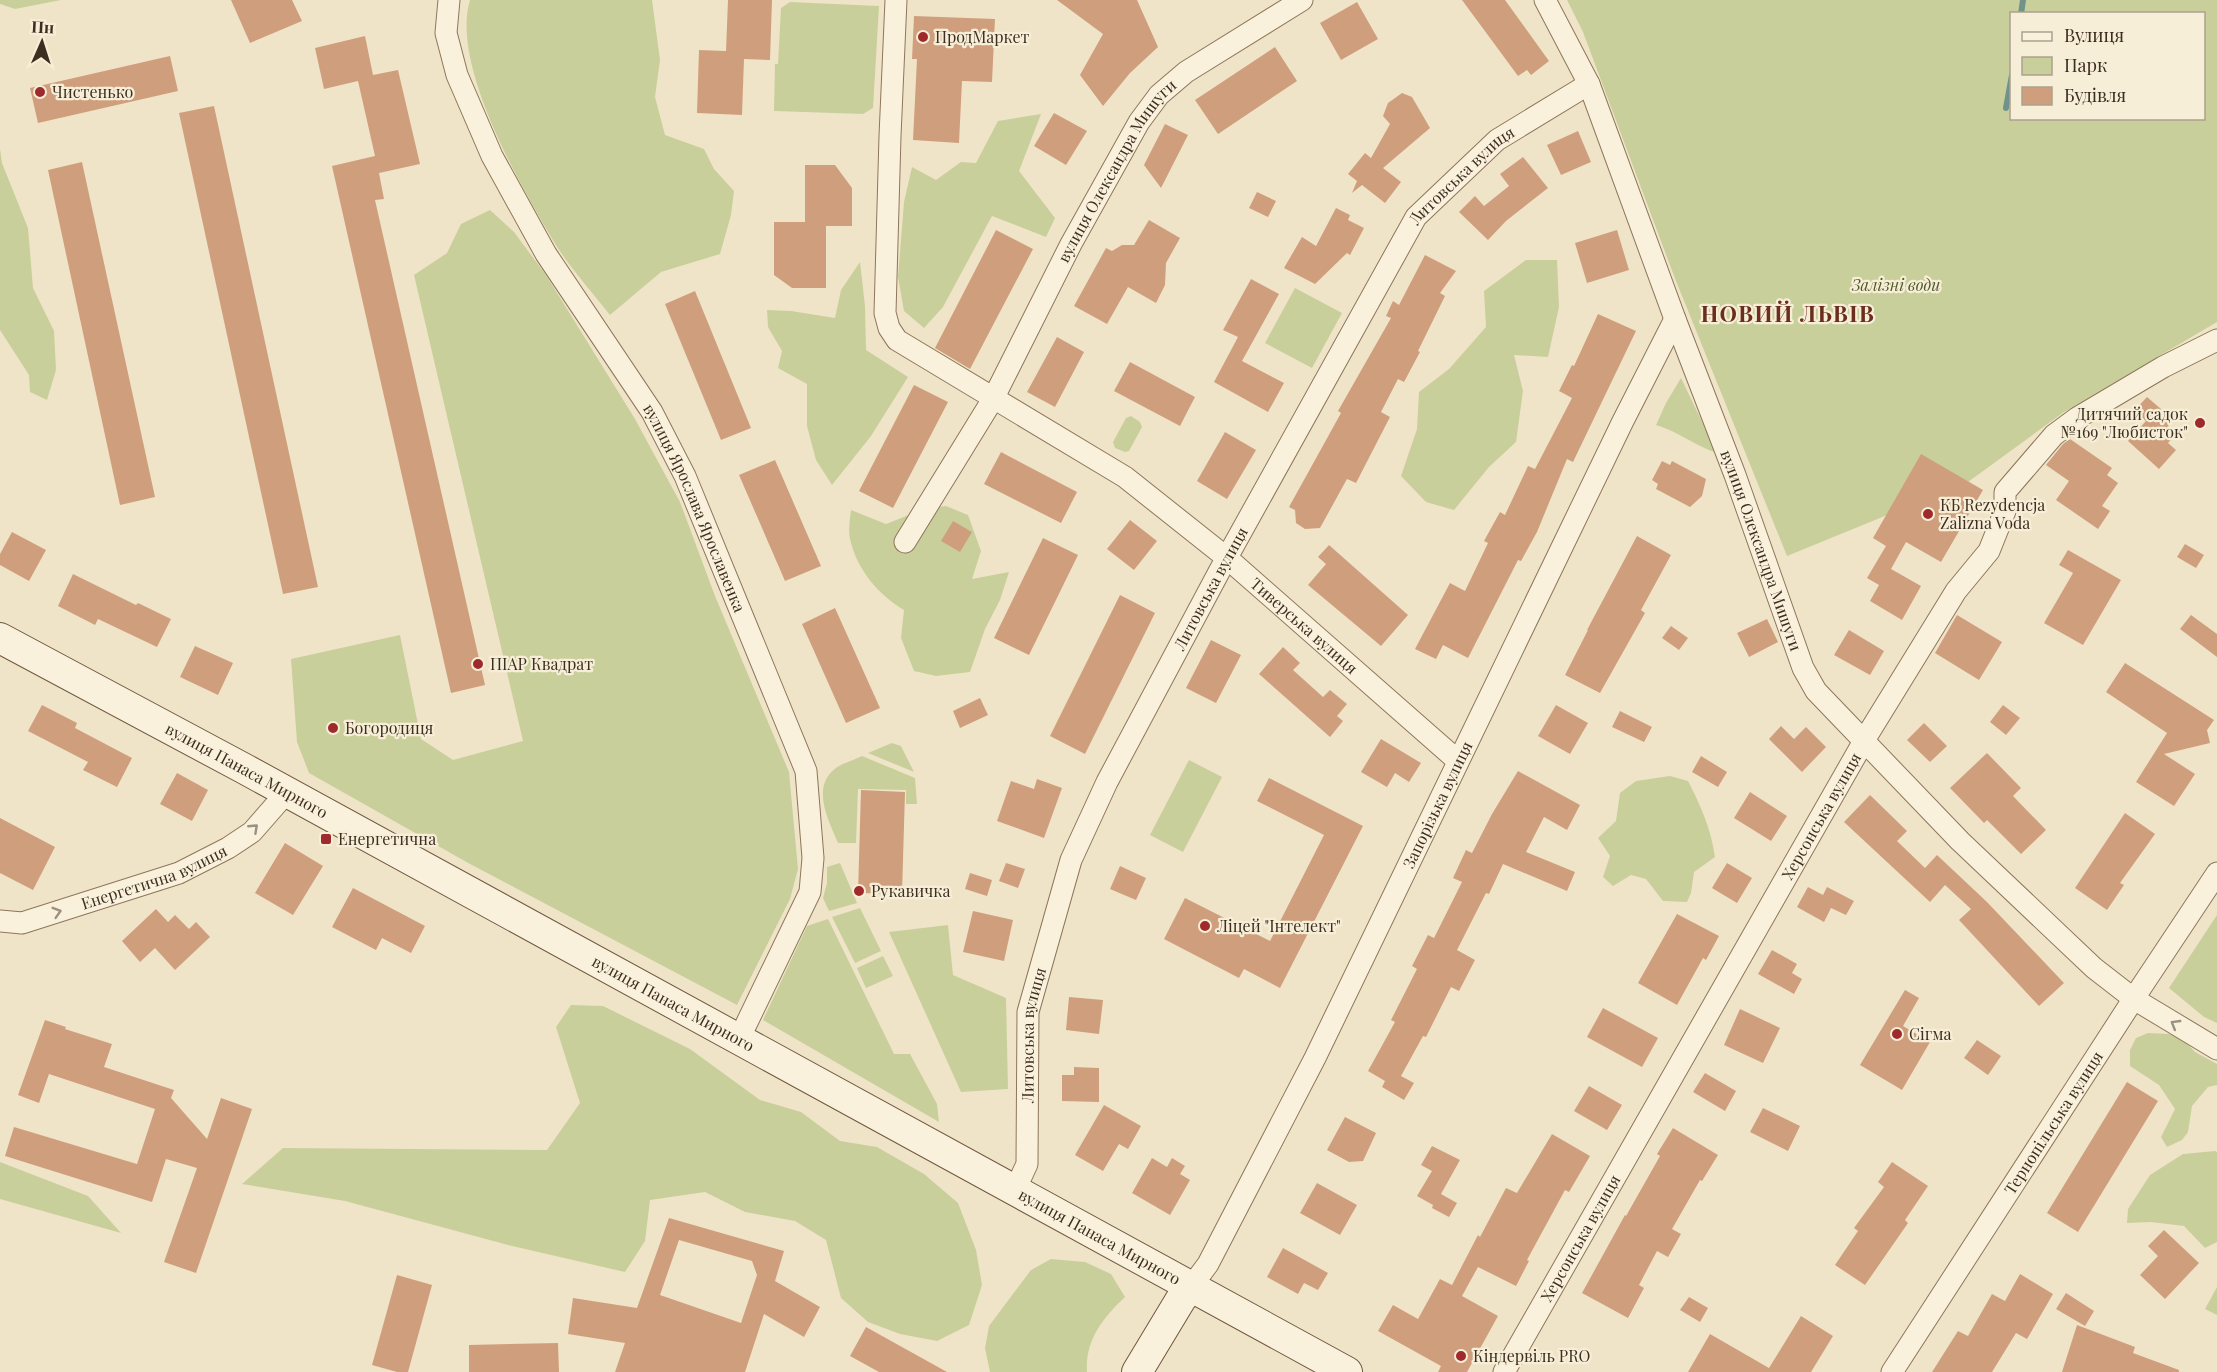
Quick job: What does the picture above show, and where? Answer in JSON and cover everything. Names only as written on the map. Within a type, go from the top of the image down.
[{"type":"street","name":"вулиця Ярослава Ярославенка","points":[[449,0],[446,33],[457,75],[492,156],[546,254],[652,412],[685,476],[806,771],[813,858],[810,892],[739,1039]]},
{"type":"street","points":[[896,0],[885,313],[889,328],[897,340],[993,399]]},
{"type":"street","name":"вулиця Олександра Мишуги","points":[[905,542],[993,399],[1071,244],[1139,123],[1159,95],[1186,72],[1302,0]]},
{"type":"street","name":"вулиця Олександра Мишуги","points":[[1545,0],[1589,84],[1735,475],[1803,668],[1816,691],[1960,841],[2094,968],[2134,999],[2217,1049]]},
{"type":"street","name":"Литовська вулиця","points":[[1015,1190],[1027,1164],[1028,1012],[1071,860],[1107,782],[1227,558],[1416,217],[1497,140],[1589,84]]},
{"type":"street","name":"Запорізька вулиця","points":[[1191,1287],[1208,1264],[1315,1058],[1675,318]]},
{"type":"street","name":"Херсонська вулиця","points":[[1504,1372],[1864,742],[1956,591],[1989,551],[2005,511],[2005,492],[2054,435],[2077,418],[2217,340]]},
{"type":"street","name":"Тиверська вулиця","points":[[993,399],[1125,477],[1227,558],[1458,761]]},
{"type":"street","name":"вулиця Панаса Мирного","points":[[0,638],[287,792],[1347,1372]]},
{"type":"street","name":"Енергетична вулиця","points":[[0,921],[22,922],[179,873],[228,848],[252,832],[287,792]]},
{"type":"street","name":"Тернопільська вулиця","points":[[1892,1372],[2217,873]]},
{"type":"street","points":[[1137,1372],[1181,1299],[1191,1287]]},
{"type":"green space","points":[[0,0],[61,0],[15,9],[0,4]]},
{"type":"green space","points":[[470,0],[652,0],[660,60],[655,97],[665,135],[704,149],[714,169],[734,191],[731,215],[720,254],[661,272],[610,315],[554,242],[524,190],[492,124],[470,57],[467,27]]},
{"type":"green space","name":"Залізні води","points":[[1567,0],[2217,0],[2217,322],[2064,412],[1968,482],[1787,556],[1674,276],[1583,32]]},
{"type":"green space","points":[[790,2],[879,6],[873,108],[863,114],[774,111],[775,64],[778,64],[781,8]]},
{"type":"green space","points":[[1041,114],[1019,171],[1055,218],[1046,237],[992,216],[943,307],[924,328],[904,311],[898,277],[904,202],[912,167],[936,180],[961,162],[976,163],[998,121]]},
{"type":"green space","points":[[0,149],[2,163],[28,228],[33,288],[54,331],[56,370],[47,400],[30,392],[29,375],[0,330]]},
{"type":"green space","points":[[490,210],[514,232],[546,275],[635,419],[680,502],[715,596],[789,772],[798,869],[790,899],[737,1005],[470,864],[309,773],[297,742],[291,659],[400,635],[421,739],[453,760],[523,741],[414,275],[447,253],[461,224]]},
{"type":"green space","points":[[1526,260],[1557,260],[1559,307],[1548,357],[1514,355],[1523,391],[1516,442],[1489,467],[1454,510],[1426,502],[1401,476],[1417,429],[1419,392],[1449,369],[1486,327],[1484,291]]},
{"type":"green space","points":[[860,262],[865,306],[866,350],[908,377],[871,436],[832,485],[816,460],[807,426],[807,384],[778,368],[782,351],[768,327],[767,310],[791,311],[835,318],[841,290]]},
{"type":"green space","points":[[1295,288],[1342,313],[1312,368],[1265,343]]},
{"type":"green space","points":[[1681,378],[1717,453],[1656,425]]},
{"type":"green space","points":[[1131,416],[1140,422],[1142,427],[1129,451],[1125,452],[1115,448],[1113,442],[1126,418]]},
{"type":"green space","points":[[946,506],[968,515],[981,551],[972,579],[1009,572],[970,672],[936,676],[914,671],[901,638],[904,610],[877,589],[863,571],[853,550],[849,536],[849,524],[851,510],[886,524],[924,509]]},
{"type":"green space","points":[[892,743],[901,746],[914,772],[868,753]]},
{"type":"green space","points":[[862,756],[915,778],[917,804],[906,804],[906,790],[858,789],[856,843],[838,843],[824,804],[824,785],[828,776],[836,768]]},
{"type":"green space","points":[[1189,760],[1222,777],[1183,852],[1150,835]]},
{"type":"green space","points":[[1670,776],[1688,781],[1705,818],[1715,857],[1694,872],[1691,893],[1687,902],[1663,901],[1646,879],[1631,875],[1613,886],[1603,877],[1610,856],[1598,838],[1616,821],[1620,793],[1636,781]]},
{"type":"green space","points":[[840,863],[857,903],[829,911],[823,898],[827,883],[827,867]]},
{"type":"green space","points":[[860,908],[881,951],[855,963],[832,917]]},
{"type":"green space","points":[[2217,915],[2217,1023],[2204,1017],[2169,988]]},
{"type":"green space","points":[[828,919],[894,1054],[910,1054],[937,1104],[939,1122],[763,1020],[807,926]]},
{"type":"green space","points":[[948,925],[953,975],[1006,998],[1008,1089],[961,1092],[889,932]]},
{"type":"green space","points":[[883,956],[893,976],[866,988],[857,968]]},
{"type":"green space","points":[[571,1005],[603,1006],[690,1049],[760,1100],[801,1112],[840,1141],[877,1147],[924,1174],[958,1203],[976,1250],[982,1285],[969,1325],[937,1341],[900,1334],[868,1322],[841,1298],[826,1240],[795,1221],[745,1212],[705,1192],[650,1200],[645,1241],[625,1272],[512,1246],[345,1201],[242,1184],[283,1148],[547,1150],[580,1103],[556,1027]]},
{"type":"green space","points":[[2148,1033],[2169,1034],[2183,1039],[2195,1052],[2217,1064],[2217,1085],[2208,1087],[2192,1106],[2188,1132],[2182,1140],[2167,1147],[2161,1137],[2175,1109],[2159,1085],[2130,1066],[2130,1050],[2136,1038]]},
{"type":"green space","points":[[2217,1152],[2217,1242],[2205,1248],[2184,1226],[2151,1222],[2127,1223],[2128,1209],[2150,1175],[2183,1154]]},
{"type":"green space","points":[[0,1162],[88,1196],[121,1233],[0,1199]]},
{"type":"green space","points":[[1051,1259],[1085,1262],[1111,1274],[1125,1297],[1097,1330],[1089,1350],[1087,1372],[990,1372],[985,1348],[989,1326],[1031,1270]]},
{"type":"green space","points":[[2217,1287],[2217,1315],[2205,1309]]},
{"type":"building","points":[[231,0],[292,0],[302,21],[250,43]]},
{"type":"building","points":[[728,0],[772,0],[770,60],[744,59],[742,115],[697,113],[699,50],[726,51]]},
{"type":"building","points":[[1057,0],[1137,0],[1158,47],[1130,73],[1103,106],[1080,75],[1103,34]]},
{"type":"building","points":[[1462,0],[1505,0],[1549,61],[1531,75],[1527,70],[1518,76]]},
{"type":"building","points":[[1357,2],[1378,39],[1341,60],[1320,23]]},
{"type":"building","points":[[914,16],[995,19],[992,82],[962,81],[959,143],[913,140],[917,59],[912,59]]},
{"type":"building","points":[[365,36],[373,75],[398,70],[420,164],[379,173],[384,199],[375,200],[485,685],[451,693],[332,166],[375,156],[358,81],[324,89],[315,48]]},
{"type":"building","points":[[1275,47],[1297,81],[1218,134],[1195,100]]},
{"type":"building","points":[[170,56],[178,91],[38,123],[30,88]]},
{"type":"building","points":[[1402,93],[1412,97],[1430,128],[1383,168],[1401,182],[1385,203],[1362,185],[1352,193],[1357,181],[1348,174],[1365,153],[1371,158],[1390,124],[1383,116],[1388,103]]},
{"type":"building","points":[[214,106],[318,587],[283,594],[179,113]]},
{"type":"building","points":[[1054,113],[1087,131],[1066,165],[1034,146]]},
{"type":"building","points":[[1165,124],[1188,135],[1161,188],[1144,165]]},
{"type":"building","points":[[1578,131],[1591,162],[1561,175],[1547,145]]},
{"type":"building","points":[[1523,157],[1548,188],[1506,221],[1488,240],[1459,212],[1475,196],[1484,206],[1509,186],[1500,174]]},
{"type":"building","points":[[82,162],[155,497],[120,505],[48,170]]},
{"type":"building","points":[[805,165],[835,165],[852,188],[852,226],[826,226],[826,288],[792,288],[774,275],[774,222],[805,222]]},
{"type":"building","points":[[1257,192],[1276,201],[1268,217],[1249,208]]},
{"type":"building","points":[[1336,208],[1350,215],[1348,220],[1364,228],[1350,255],[1347,253],[1315,284],[1284,268],[1302,237],[1316,246]]},
{"type":"building","points":[[1149,220],[1180,238],[1166,263],[1165,285],[1156,303],[1128,287],[1107,324],[1074,306],[1106,248],[1112,251],[1122,245],[1134,245]]},
{"type":"building","points":[[996,230],[1033,249],[970,369],[935,348]]},
{"type":"building","points":[[1617,230],[1629,270],[1587,283],[1575,243]]},
{"type":"building","points":[[1425,255],[1456,271],[1440,293],[1445,296],[1418,351],[1420,352],[1404,382],[1398,379],[1381,412],[1390,417],[1356,483],[1347,479],[1320,528],[1305,529],[1296,523],[1295,510],[1289,507],[1341,413],[1338,411],[1391,318],[1386,316],[1393,301],[1399,305]]},
{"type":"building","points":[[1251,279],[1279,294],[1242,361],[1284,383],[1268,412],[1214,382],[1238,337],[1223,330]]},
{"type":"building","points":[[695,291],[751,428],[721,440],[665,304]]},
{"type":"building","points":[[1598,314],[1636,331],[1573,462],[1567,459],[1537,532],[1521,561],[1518,560],[1468,658],[1443,645],[1436,659],[1415,649],[1450,583],[1465,591],[1488,543],[1484,541],[1500,512],[1505,515],[1528,466],[1535,469],[1572,398],[1559,391],[1572,365],[1574,366]]},
{"type":"building","points":[[1057,337],[1084,352],[1055,407],[1027,392]]},
{"type":"building","points":[[1130,362],[1195,397],[1180,426],[1114,391]]},
{"type":"building","points":[[914,385],[948,402],[893,508],[859,491]]},
{"type":"building","points":[[2147,397],[2168,415],[2166,417],[2172,422],[2167,427],[2176,434],[2168,443],[2176,450],[2159,469],[2128,441],[2146,421],[2134,411]]},
{"type":"building","points":[[1225,432],[1256,450],[1227,499],[1197,481]]},
{"type":"building","points":[[2070,439],[2112,468],[2107,475],[2118,483],[2102,506],[2110,511],[2098,529],[2056,500],[2069,481],[2046,465]]},
{"type":"building","points":[[1001,452],[1077,492],[1061,523],[984,484]]},
{"type":"building","name":"КБ Rezydencja Zalizna Voda","points":[[1921,454],[1983,490],[1941,562],[1906,542],[1891,569],[1921,586],[1902,620],[1870,601],[1879,585],[1867,578],[1886,546],[1873,538]]},
{"type":"building","points":[[775,460],[821,566],[785,581],[739,475]]},
{"type":"building","points":[[1662,461],[1670,465],[1672,461],[1706,479],[1702,496],[1690,507],[1656,489],[1658,484],[1652,480]]},
{"type":"building","points":[[1130,520],[1157,541],[1134,570],[1107,549]]},
{"type":"building","points":[[953,521],[972,532],[960,552],[941,541]]},
{"type":"building","points":[[12,532],[46,550],[29,581],[0,565],[0,554]]},
{"type":"building","points":[[1637,536],[1671,555],[1641,610],[1645,613],[1600,693],[1565,675]]},
{"type":"building","points":[[1043,538],[1078,555],[1029,655],[994,638]]},
{"type":"building","points":[[2185,544],[2204,555],[2196,568],[2177,557]]},
{"type":"building","points":[[1329,545],[1408,615],[1381,646],[1308,585],[1326,564],[1318,557]]},
{"type":"building","points":[[2068,550],[2121,580],[2083,645],[2044,623],[2073,573],[2059,565]]},
{"type":"building","points":[[73,574],[136,605],[138,603],[171,619],[157,647],[98,619],[95,625],[58,606]]},
{"type":"building","points":[[1120,595],[1155,613],[1085,754],[1050,736]]},
{"type":"building","points":[[835,608],[880,708],[846,723],[802,624]]},
{"type":"building","points":[[1957,615],[2002,642],[1979,680],[1935,653]]},
{"type":"building","points":[[2191,615],[2217,634],[2217,657],[2180,629]]},
{"type":"building","points":[[1767,619],[1778,642],[1749,657],[1737,633]]},
{"type":"building","points":[[1671,626],[1688,638],[1679,650],[1662,638]]},
{"type":"building","points":[[1849,630],[1884,651],[1870,675],[1834,655]]},
{"type":"building","points":[[1211,640],[1241,655],[1216,703],[1186,688]]},
{"type":"building","points":[[195,646],[233,663],[218,695],[180,677]]},
{"type":"building","points":[[1283,647],[1300,663],[1293,670],[1323,697],[1330,690],[1347,704],[1337,716],[1343,721],[1330,737],[1259,674]]},
{"type":"building","points":[[2125,663],[2214,720],[2207,730],[2210,743],[2164,754],[2195,774],[2174,806],[2136,782],[2167,733],[2106,692]]},
{"type":"building","points":[[980,698],[988,715],[960,728],[953,711]]},
{"type":"building","points":[[42,705],[77,723],[75,728],[132,758],[117,787],[83,770],[88,762],[28,731]]},
{"type":"building","points":[[1556,705],[1588,723],[1570,754],[1538,736]]},
{"type":"building","points":[[2003,705],[2020,718],[2006,735],[1990,722]]},
{"type":"building","points":[[1620,711],[1652,727],[1644,742],[1612,727]]},
{"type":"building","points":[[1924,723],[1947,746],[1930,762],[1907,740]]},
{"type":"building","points":[[1781,726],[1794,739],[1806,727],[1826,747],[1802,772],[1769,739]]},
{"type":"building","points":[[1381,739],[1421,763],[1409,782],[1395,773],[1387,787],[1361,772]]},
{"type":"building","points":[[1987,753],[2021,788],[2013,796],[2046,830],[2021,854],[1987,820],[1984,823],[1950,788]]},
{"type":"building","points":[[1701,756],[1727,772],[1718,787],[1692,772]]},
{"type":"building","points":[[1518,771],[1580,805],[1567,830],[1544,817],[1526,852],[1575,872],[1567,891],[1503,864],[1489,894],[1486,893],[1457,950],[1475,960],[1459,991],[1451,987],[1426,1037],[1423,1036],[1401,1076],[1414,1083],[1404,1100],[1382,1087],[1385,1081],[1368,1071],[1395,1022],[1391,1020],[1417,969],[1412,966],[1428,935],[1434,938],[1462,882],[1453,878],[1466,850],[1472,853]]},
{"type":"building","points":[[177,773],[208,790],[192,821],[160,804]]},
{"type":"building","points":[[1269,778],[1363,826],[1280,988],[1244,969],[1239,978],[1164,939],[1185,898],[1270,941],[1324,835],[1257,801]]},
{"type":"building","points":[[1037,779],[1062,788],[1044,838],[997,821],[1011,781],[1034,789]]},
{"type":"building","points":[[861,790],[905,792],[902,894],[858,893]]},
{"type":"building","points":[[1750,792],[1787,816],[1771,841],[1734,818]]},
{"type":"building","points":[[1870,795],[1907,831],[1897,841],[1925,868],[1937,855],[1987,902],[2064,983],[2039,1006],[1959,920],[1971,909],[1945,885],[1930,902],[1844,822]]},
{"type":"building","points":[[2125,813],[2155,834],[2120,883],[2124,885],[2107,910],[2075,888]]},
{"type":"building","points":[[0,818],[55,847],[33,890],[0,873]]},
{"type":"building","points":[[285,843],[323,866],[293,915],[255,893]]},
{"type":"building","points":[[1006,863],[1025,869],[1018,888],[999,881]]},
{"type":"building","points":[[1727,863],[1752,878],[1737,903],[1712,888]]},
{"type":"building","points":[[1120,866],[1146,878],[1136,900],[1110,889]]},
{"type":"building","points":[[970,873],[992,880],[987,896],[965,889]]},
{"type":"building","points":[[1808,887],[1823,895],[1827,887],[1854,901],[1846,915],[1831,908],[1824,922],[1797,907]]},
{"type":"building","points":[[353,888],[425,926],[411,953],[382,938],[376,950],[332,927]]},
{"type":"building","points":[[156,909],[168,922],[175,915],[189,929],[196,922],[210,937],[175,970],[155,948],[140,962],[122,941]]},
{"type":"building","points":[[973,911],[1013,920],[1004,961],[963,952]]},
{"type":"building","points":[[1677,914],[1719,936],[1706,960],[1703,958],[1677,1005],[1638,983]]},
{"type":"building","points":[[1772,950],[1797,964],[1792,973],[1802,979],[1794,994],[1758,974]]},
{"type":"building","name":"Сігма","points":[[1905,990],[1919,998],[1903,1026],[1930,1042],[1902,1090],[1860,1065]]},
{"type":"building","points":[[1069,997],[1103,1000],[1099,1034],[1066,1030]]},
{"type":"building","points":[[1603,1008],[1658,1038],[1642,1067],[1587,1037]]},
{"type":"building","points":[[1740,1009],[1780,1028],[1763,1063],[1724,1045]]},
{"type":"building","points":[[45,1020],[112,1044],[104,1067],[174,1090],[171,1098],[207,1139],[221,1098],[252,1109],[196,1273],[164,1262],[197,1168],[166,1159],[152,1202],[5,1156],[14,1127],[137,1164],[155,1109],[49,1074],[39,1103],[18,1095]]},
{"type":"building","points":[[1977,1040],[2001,1056],[1988,1075],[1964,1058]]},
{"type":"building","points":[[1074,1067],[1099,1068],[1099,1102],[1062,1101],[1062,1075],[1074,1075]]},
{"type":"building","points":[[1705,1073],[1736,1091],[1725,1111],[1693,1092]]},
{"type":"building","points":[[2127,1082],[2158,1101],[2078,1232],[2047,1213]]},
{"type":"building","points":[[1589,1086],[1622,1105],[1607,1130],[1574,1111]]},
{"type":"building","points":[[1104,1105],[1141,1126],[1128,1149],[1119,1144],[1103,1171],[1075,1155]]},
{"type":"building","points":[[1763,1108],[1800,1126],[1788,1151],[1750,1132]]},
{"type":"building","points":[[1345,1117],[1376,1133],[1363,1161],[1349,1162],[1327,1150]]},
{"type":"building","points":[[1673,1128],[1718,1155],[1702,1181],[1700,1180],[1672,1229],[1681,1234],[1668,1257],[1657,1251],[1639,1285],[1644,1288],[1628,1318],[1582,1293],[1660,1156],[1657,1154]]},
{"type":"building","points":[[1552,1134],[1590,1156],[1569,1192],[1565,1190],[1527,1260],[1529,1261],[1516,1286],[1478,1267],[1462,1296],[1498,1316],[1467,1372],[1438,1372],[1441,1366],[1378,1331],[1393,1305],[1418,1319],[1440,1279],[1452,1285],[1506,1188],[1517,1193]]},
{"type":"building","points":[[1432,1146],[1460,1160],[1441,1194],[1457,1203],[1449,1217],[1432,1208],[1433,1205],[1417,1196],[1432,1171],[1421,1165]]},
{"type":"building","points":[[1152,1158],[1167,1167],[1172,1158],[1185,1166],[1180,1174],[1190,1180],[1170,1215],[1132,1193]]},
{"type":"building","points":[[1892,1162],[1928,1186],[1905,1220],[1908,1223],[1865,1285],[1835,1265],[1858,1231],[1854,1228],[1884,1187],[1878,1182]]},
{"type":"building","points":[[1317,1183],[1357,1205],[1340,1235],[1300,1213]]},
{"type":"building","points":[[669,1218],[784,1251],[775,1281],[820,1307],[804,1337],[764,1314],[745,1372],[615,1372],[625,1343],[568,1334],[573,1298],[637,1308]],"holes":[[[679,1240],[752,1261],[757,1275],[741,1323],[660,1295]]]},
{"type":"building","points":[[2164,1230],[2199,1263],[2165,1299],[2140,1275],[2158,1256],[2148,1246]]},
{"type":"building","points":[[1283,1248],[1328,1273],[1318,1290],[1304,1283],[1298,1294],[1267,1277]]},
{"type":"building","points":[[2020,1274],[2053,1294],[2027,1339],[2016,1333],[1992,1372],[1932,1372],[1958,1331],[1968,1336],[1992,1294],[2005,1301]]},
{"type":"building","points":[[397,1275],[432,1285],[408,1372],[397,1372],[372,1365]]},
{"type":"building","points":[[2066,1293],[2094,1311],[2085,1326],[2056,1309]]},
{"type":"building","points":[[1689,1297],[1708,1308],[1700,1322],[1680,1310]]},
{"type":"building","points":[[1801,1316],[1833,1336],[1811,1372],[1688,1372],[1710,1334],[1769,1368]]},
{"type":"building","points":[[2077,1325],[2135,1347],[2133,1353],[2179,1370],[2179,1372],[2062,1372]]},
{"type":"building","points":[[866,1327],[947,1372],[879,1372],[850,1356]]},
{"type":"building","points":[[558,1343],[559,1372],[469,1372],[469,1345]]},
{"type":"waterway","points":[[2021,12],[2023,0]]},
{"type":"waterway","points":[[2006,108],[2010,86]]},
{"type":"place","name":"ПродМаркет","points":[[923,37]]},
{"type":"place","name":"Чистенько","points":[[40,92]]},
{"type":"place","name":"Дитячий садок №169 \"Любисток\"","points":[[2200,423]]},
{"type":"place","name":"КБ Rezydencja Zalizna Voda","points":[[1928,514]]},
{"type":"place","name":"ПІАР Квадрат","points":[[478,664]]},
{"type":"place","name":"Богородиця","points":[[333,728]]},
{"type":"place","name":"Енергетична","points":[[326,839]]},
{"type":"place","name":"Рукавичка","points":[[859,891]]},
{"type":"place","name":"Ліцей \"Інтелект\"","points":[[1205,926]]},
{"type":"place","name":"Сігма","points":[[1897,1034]]},
{"type":"place","name":"Кіндервіль PRO","points":[[1461,1356]]},
{"type":"district","name":"НОВИЙ ЛЬВІВ","points":[[1788,314]]}]
